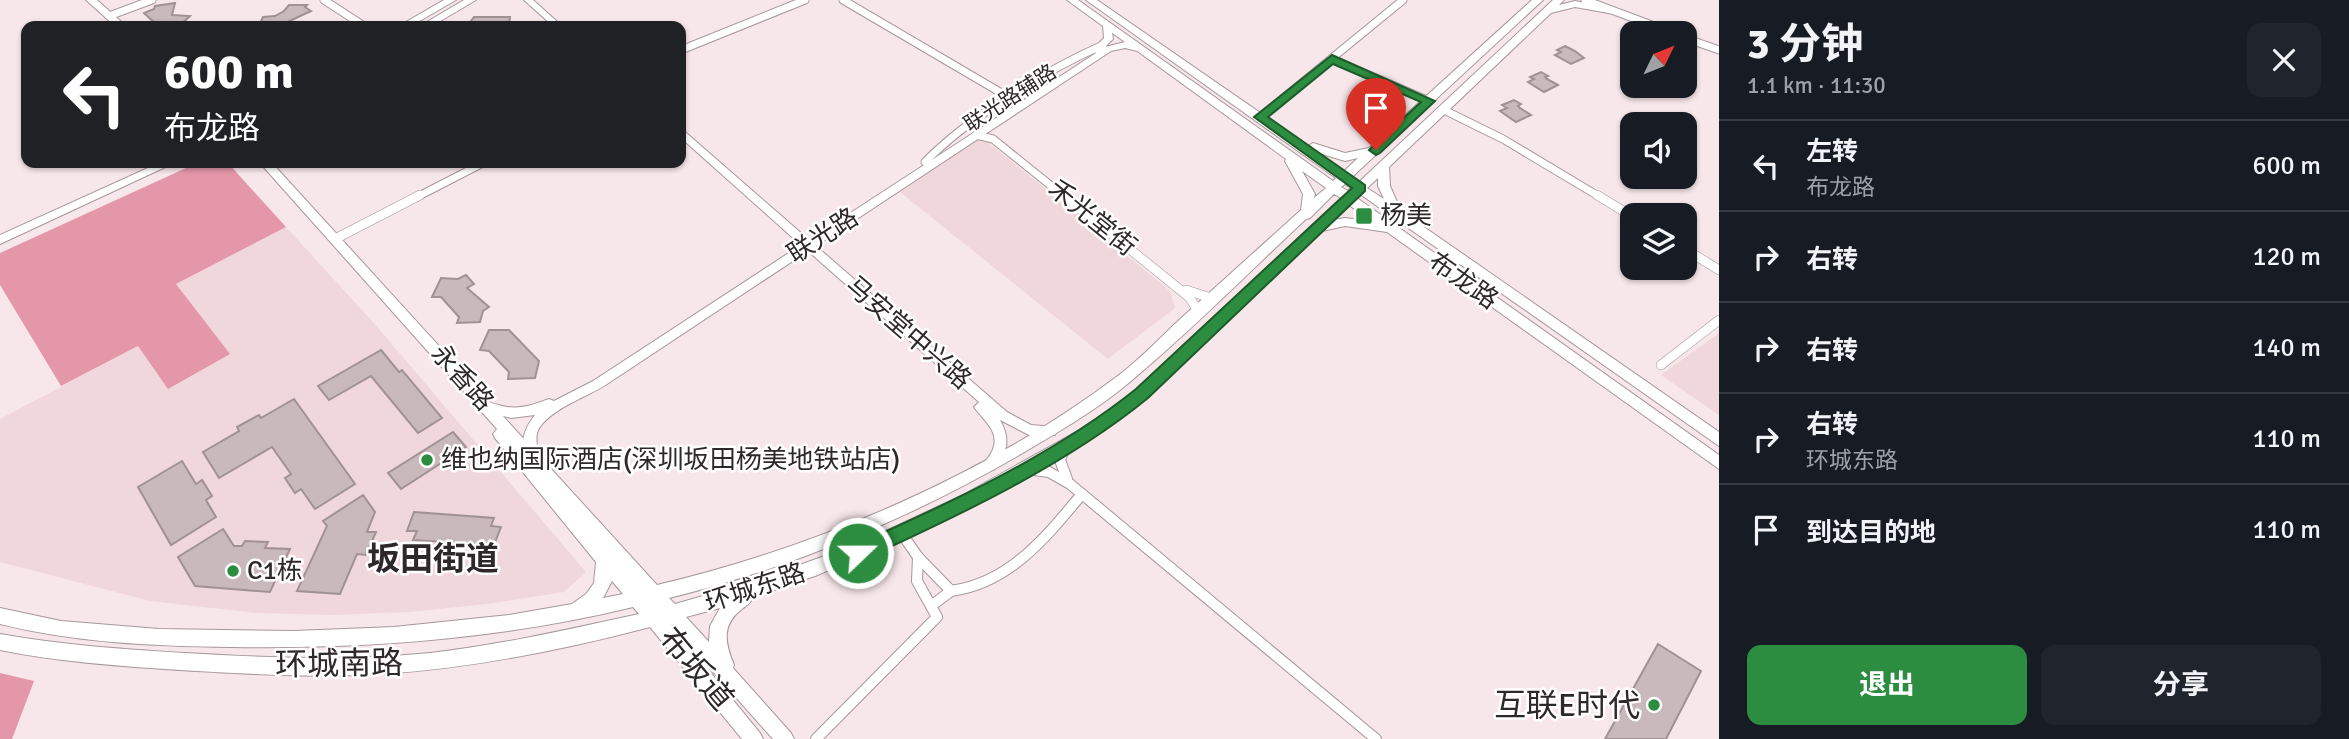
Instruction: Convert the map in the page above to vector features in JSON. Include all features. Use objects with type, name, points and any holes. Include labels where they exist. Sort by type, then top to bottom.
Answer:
[{"type":"main road","points":[[80,0],[109,21]]},
{"type":"main road","points":[[90,0],[109,21]]},
{"type":"main road","points":[[413,21],[451,0]]},
{"type":"main road","points":[[434,21],[471,0]]},
{"type":"main road","name":"布龙路","points":[[1072,0],[1719,463]]},
{"type":"main road","name":"布龙路","points":[[1091,0],[1719,440]]},
{"type":"main road","name":"环城东路","points":[[674,615],[757,590],[902,534],[1025,469],[1105,422],[1142,394],[1559,0]]},
{"type":"main road","points":[[1592,0],[1614,11]]},
{"type":"main road","name":"环城东路","points":[[656,595],[772,560],[858,528],[945,490],[1050,431],[1125,378],[1306,215],[1534,2]]},
{"type":"main road","points":[[1548,11],[1575,4],[1614,11]]},
{"type":"main road","points":[[1286,135],[1329,154],[1345,157],[1376,150]]},
{"type":"main road","points":[[1289,157],[1309,194],[1306,215]]},
{"type":"main road","points":[[1384,166],[1384,186],[1395,212]]},
{"type":"main road","points":[[0,229],[136,168]]},
{"type":"main road","points":[[0,240],[157,168]]},
{"type":"main road","name":"永香路","points":[[260,168],[503,438],[638,599]]},
{"type":"main road","name":"永香路","points":[[271,168],[656,595]]},
{"type":"main road","points":[[1318,228],[1345,222],[1389,228]]},
{"type":"main road","points":[[572,612],[586,605],[601,591],[605,581],[603,556]]},
{"type":"main road","points":[[732,679],[718,650],[718,626],[724,613],[757,590]]},
{"type":"main road","name":"环城南路","points":[[0,616],[74,629],[113,632],[222,639],[339,639],[442,631],[572,612],[656,595]]},
{"type":"main road","name":"布坂道","points":[[656,595],[785,739]]},
{"type":"main road","name":"布坂道","points":[[638,599],[754,739]]},
{"type":"main road","name":"环城南路","points":[[0,642],[27,648],[149,660],[241,666],[337,666],[410,663],[489,652],[674,615]]},
{"type":"street","points":[[109,21],[152,0]]},
{"type":"street","points":[[324,0],[357,21]]},
{"type":"street","points":[[520,0],[543,21]]},
{"type":"street","points":[[528,0],[552,21]]},
{"type":"street","points":[[686,48],[805,0]]},
{"type":"street","points":[[843,0],[1010,98]]},
{"type":"street","points":[[1260,117],[1403,0]]},
{"type":"street","points":[[1585,0],[1641,21]]},
{"type":"street","points":[[1103,45],[1110,35],[1108,25]]},
{"type":"street","points":[[1698,43],[1719,50]]},
{"type":"street","name":"联光路辅路","points":[[925,162],[949,137],[1069,60],[1103,45]]},
{"type":"street","name":"联光路","points":[[531,454],[527,436],[530,428],[545,414],[597,384],[1103,45]]},
{"type":"street","name":"联光路","points":[[488,407],[511,414],[540,408],[593,379],[1108,49],[1125,45],[1143,51]]},
{"type":"street","points":[[1332,59],[1429,101]]},
{"type":"street","points":[[1444,110],[1503,139],[1620,210]]},
{"type":"street","points":[[990,127],[995,137],[1190,293],[1214,299]]},
{"type":"street","name":"禾光堂街","points":[[976,135],[993,139],[1189,296],[1199,312]]},
{"type":"street","name":"马安堂中兴路","points":[[686,139],[991,417],[1000,430],[1001,447],[992,463],[984,470]]},
{"type":"street","name":"马安堂中兴路","points":[[686,147],[1003,416],[1029,429],[1050,431]]},
{"type":"street","points":[[335,239],[473,168]]},
{"type":"street","points":[[1697,256],[1719,270]]},
{"type":"street","points":[[1661,365],[1719,320]]},
{"type":"street","points":[[1065,446],[1061,465],[1070,484]]},
{"type":"street","points":[[1025,469],[1042,470],[1070,484],[1376,739]]},
{"type":"street","points":[[931,606],[951,591],[968,590],[995,579],[1051,530],[1082,494]]},
{"type":"street","points":[[902,534],[918,557],[951,591]]},
{"type":"street","points":[[816,739],[937,617],[917,580],[918,557]]},
{"type":"shaded area","points":[[976,140],[989,143],[1170,291],[1175,308],[1108,359],[900,192]]},
{"type":"shaded area","points":[[186,168],[233,168],[286,227],[176,284],[230,354],[168,389],[138,346],[61,386],[0,285],[0,253]]},
{"type":"shaded area","points":[[286,227],[373,322],[586,572],[564,592],[410,612],[333,615],[257,613],[150,601],[0,562],[0,419],[138,346],[230,355],[176,284]]},
{"type":"shaded area","points":[[1719,333],[1719,415],[1661,375]]},
{"type":"shaded area","points":[[0,673],[34,681],[12,739],[0,739]]},
{"type":"building","points":[[175,3],[172,15],[190,16],[184,21],[153,21],[144,13],[155,6]]},
{"type":"building","points":[[289,5],[307,5],[305,7],[311,11],[290,21],[261,21],[263,17],[275,16]]},
{"type":"building","points":[[474,17],[510,17],[510,21],[471,21]]},
{"type":"building","points":[[1565,46],[1584,58],[1571,64],[1555,55],[1561,52],[1557,50]]},
{"type":"building","points":[[1541,72],[1558,85],[1544,92],[1528,82],[1534,79],[1530,77]]},
{"type":"building","points":[[1514,100],[1531,115],[1516,122],[1500,111],[1507,108],[1502,105]]},
{"type":"building","points":[[466,275],[474,284],[467,288],[489,307],[483,311],[480,322],[457,323],[459,317],[441,297],[432,297],[441,278],[458,279]]},
{"type":"building","points":[[489,330],[509,330],[539,361],[535,378],[508,379],[509,372],[489,351],[480,350]]},
{"type":"building","points":[[381,350],[399,372],[402,370],[442,418],[418,433],[371,376],[329,400],[318,386]]},
{"type":"building","points":[[294,399],[355,484],[315,509],[301,489],[295,493],[285,478],[291,474],[272,447],[219,478],[203,452],[239,431],[237,427],[259,415],[261,418]]},
{"type":"building","points":[[453,432],[466,447],[401,489],[388,473]]},
{"type":"building","points":[[182,461],[196,484],[202,480],[212,496],[206,500],[216,517],[171,545],[138,487]]},
{"type":"building","points":[[363,495],[375,512],[367,532],[376,532],[366,555],[357,554],[340,594],[297,591],[327,526],[323,521]]},
{"type":"building","points":[[414,512],[494,518],[491,526],[501,527],[494,545],[413,540],[417,531],[407,531]]},
{"type":"building","name":"C1栋","points":[[223,529],[234,546],[242,546],[245,541],[268,542],[265,548],[290,549],[270,592],[195,586],[178,557]]},
{"type":"building","name":"互联E时代","points":[[1658,644],[1701,671],[1666,739],[1605,739]]},
{"type":"place","name":"杨美","points":[[1364,216]]},
{"type":"place","name":"维也纳国际酒店(深圳坂田杨美地铁站店)","points":[[427,460]]},
{"type":"place","name":"C1栋","points":[[233,571]]},
{"type":"place","name":"互联E时代","points":[[1654,705]]},
{"type":"district","name":"坂田街道","points":[[433,559]]},
{"type":"route","points":[[858,553],[948,512],[1004,482],[1119,412],[1142,394],[1360,188],[1260,117],[1332,59],[1429,101],[1376,150]]}]
